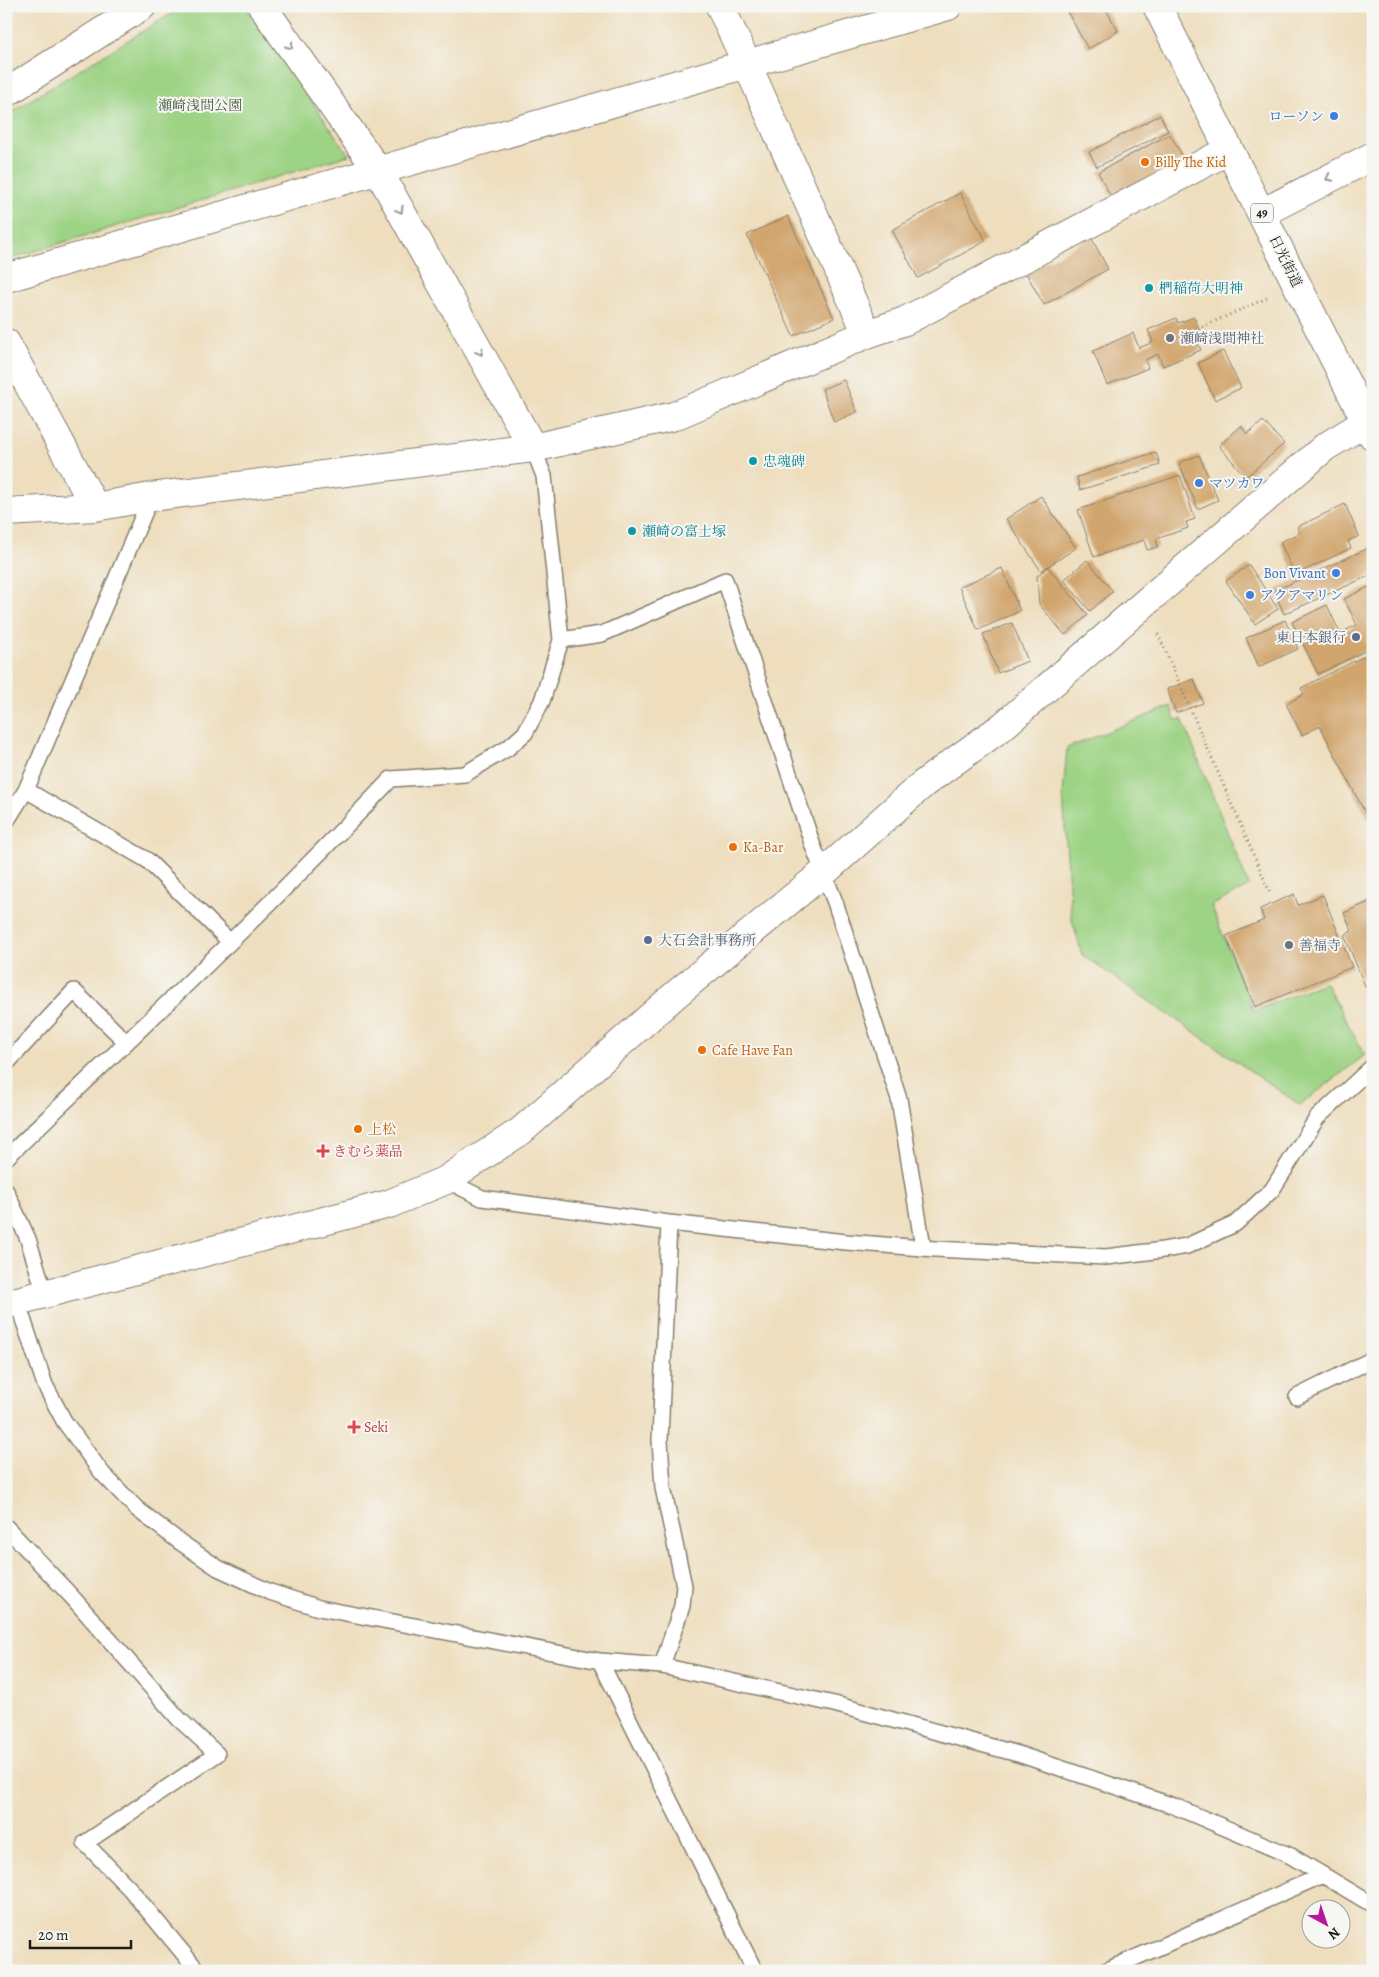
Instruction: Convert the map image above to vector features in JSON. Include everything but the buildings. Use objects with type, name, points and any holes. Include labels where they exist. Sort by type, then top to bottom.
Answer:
[{"type":"street","points":[[6,93],[142,6]]},
{"type":"street","points":[[262,6],[379,172],[533,448]]},
{"type":"street","points":[[720,6],[867,334]]},
{"type":"street","points":[[6,278],[379,172],[948,6]]},
{"type":"street","name":"日光街道","points":[[1157,6],[1370,425]]},
{"type":"street","points":[[6,512],[95,507],[151,497],[533,448],[674,416],[867,334],[905,321],[1229,150]]},
{"type":"street","points":[[1262,213],[1373,156]]},
{"type":"street","points":[[6,343],[95,507]]},
{"type":"street","points":[[11,1303],[389,1204],[446,1180],[521,1131],[675,995],[823,873],[923,784],[1003,726],[1310,459],[1334,440],[1370,425]]},
{"type":"lane","points":[[6,1158],[230,942],[336,837],[391,779],[465,774],[508,748],[525,733],[542,701],[561,640],[544,476],[533,448]]},
{"type":"lane","points":[[6,822],[26,790],[151,497]]},
{"type":"lane","points":[[561,640],[602,634],[725,580],[813,846],[838,911],[899,1099],[923,1247]]},
{"type":"lane","points":[[26,790],[147,860],[230,942]]},
{"type":"lane","points":[[6,1064],[74,991],[126,1042]]},
{"type":"lane","points":[[446,1180],[482,1198],[670,1223],[846,1242],[1106,1257],[1187,1246],[1236,1224],[1272,1190],[1317,1118],[1373,1066]]},
{"type":"lane","points":[[6,1191],[28,1239],[45,1294]]},
{"type":"lane","points":[[662,1666],[682,1606],[684,1586],[663,1488],[660,1440],[670,1223]]},
{"type":"lane","points":[[11,1303],[45,1385],[64,1421],[102,1474],[137,1509],[180,1542],[218,1568],[270,1592],[319,1608],[600,1661],[662,1666],[834,1704],[1018,1754],[1174,1806],[1291,1856],[1373,1905]]},
{"type":"lane","points":[[1297,1397],[1373,1359]]},
{"type":"lane","points":[[6,1527],[73,1598],[180,1719],[217,1754],[85,1843],[130,1889],[198,1971]]},
{"type":"lane","points":[[600,1661],[755,1971]]},
{"type":"lane","points":[[1105,1971],[1323,1875]]},
{"type":"path","points":[[1202,327],[1266,298]]},
{"type":"path","points":[[1156,632],[1271,895]]},
{"type":"green space","name":"瀬崎浅間公園","points":[[184,6],[245,6],[349,155],[6,260],[6,115]]},
{"type":"green space","points":[[1171,706],[1175,720],[1182,719],[1249,886],[1211,906],[1254,1011],[1325,982],[1365,1055],[1300,1105],[1082,955],[1071,916],[1063,795],[1067,748]]},
{"type":"place","name":"ローソン","points":[[1334,116]]},
{"type":"place","name":"Billy The Kid","points":[[1145,162]]},
{"type":"place","name":"椚稲荷大明神","points":[[1149,288]]},
{"type":"place","name":"瀬崎浅間神社","points":[[1170,338]]},
{"type":"place","name":"忠魂碑","points":[[753,461]]},
{"type":"place","name":"マツカワ","points":[[1199,483]]},
{"type":"place","name":"瀬崎の富士塚","points":[[632,531]]},
{"type":"place","name":"Bon Vivant","points":[[1336,573]]},
{"type":"place","name":"アクアマリン","points":[[1250,595]]},
{"type":"place","name":"東日本銀行","points":[[1356,637]]},
{"type":"place","name":"Ka-Bar","points":[[733,847]]},
{"type":"place","name":"大石会計事務所","points":[[648,940]]},
{"type":"place","name":"善福寺","points":[[1289,945]]},
{"type":"place","name":"Cafe Have Fan","points":[[702,1050]]},
{"type":"place","name":"上松","points":[[358,1129]]},
{"type":"place","name":"きむら薬品","points":[[323,1151]]},
{"type":"place","name":"Seki","points":[[354,1427]]}]
